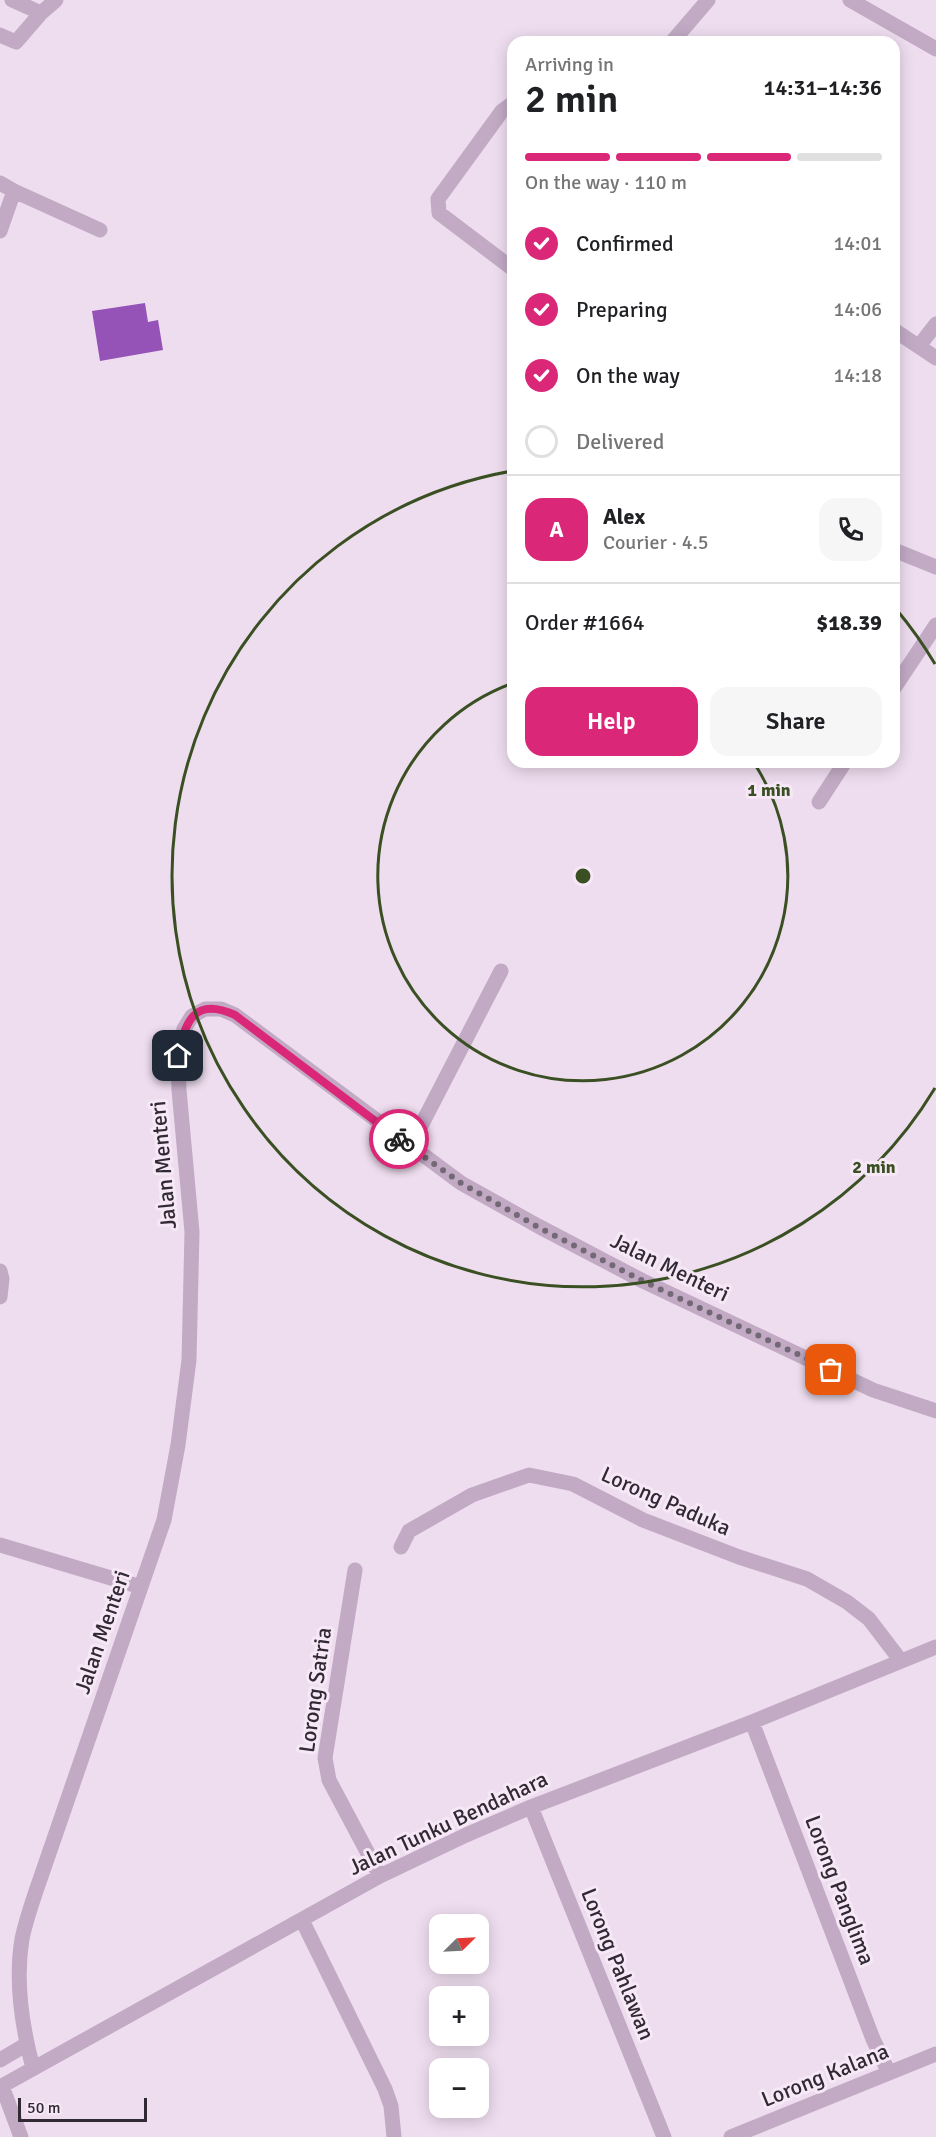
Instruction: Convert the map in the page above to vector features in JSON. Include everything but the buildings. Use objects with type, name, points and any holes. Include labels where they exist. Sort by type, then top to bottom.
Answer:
[{"type":"street","points":[[12,0],[41,13]]},
{"type":"street","points":[[0,35],[16,42],[41,13],[56,0]]},
{"type":"street","points":[[677,36],[708,0]]},
{"type":"street","points":[[850,0],[936,49]]},
{"type":"street","points":[[507,107],[502,111],[438,199],[439,213],[507,264]]},
{"type":"street","points":[[0,183],[100,230]]},
{"type":"street","points":[[0,231],[14,191]]},
{"type":"street","points":[[920,346],[936,324]]},
{"type":"street","points":[[900,334],[936,358]]},
{"type":"street","points":[[900,552],[936,567]]},
{"type":"street","points":[[900,679],[936,625]]},
{"type":"street","points":[[819,802],[841,768]]},
{"type":"street","points":[[410,1147],[501,971]]},
{"type":"street","name":"Jalan Menteri","points":[[33,2068],[23,2021],[19,1966],[22,1937],[164,1520],[178,1445],[189,1360],[192,1232],[178,1090],[178,1056],[184,1029],[192,1016],[206,1009],[220,1009],[235,1015],[461,1183],[538,1227],[643,1281],[873,1390],[936,1412]]},
{"type":"street","points":[[0,1271],[2,1279],[0,1297]]},
{"type":"street","name":"Lorong Paduka","points":[[401,1547],[409,1531],[472,1495],[529,1475],[573,1484],[643,1520],[739,1557],[807,1579],[847,1602],[869,1619],[901,1661]]},
{"type":"street","points":[[0,1545],[141,1587]]},
{"type":"street","name":"Lorong Satria","points":[[355,1570],[325,1758],[329,1780],[380,1876]]},
{"type":"street","name":"Jalan Tunku Bendahara","points":[[1,2086],[380,1876],[531,1807],[752,1722],[936,1647]]},
{"type":"street","name":"Lorong Panglima","points":[[752,1722],[873,2039],[889,2073]]},
{"type":"street","name":"Lorong Pahlawan","points":[[531,1807],[664,2137]]},
{"type":"street","points":[[302,1920],[385,2089],[391,2106],[394,2137]]},
{"type":"street","points":[[0,2060],[27,2044]]},
{"type":"street","name":"Lorong Kalana","points":[[731,2137],[936,2054]]},
{"type":"street","points":[[1,2086],[21,2137]]},
{"type":"way so far","points":[[399,1139],[461,1183],[538,1227],[643,1281],[831,1370]]},
{"type":"route","points":[[178,1056],[184,1029],[192,1016],[206,1009],[220,1009],[235,1015],[399,1139]]}]
